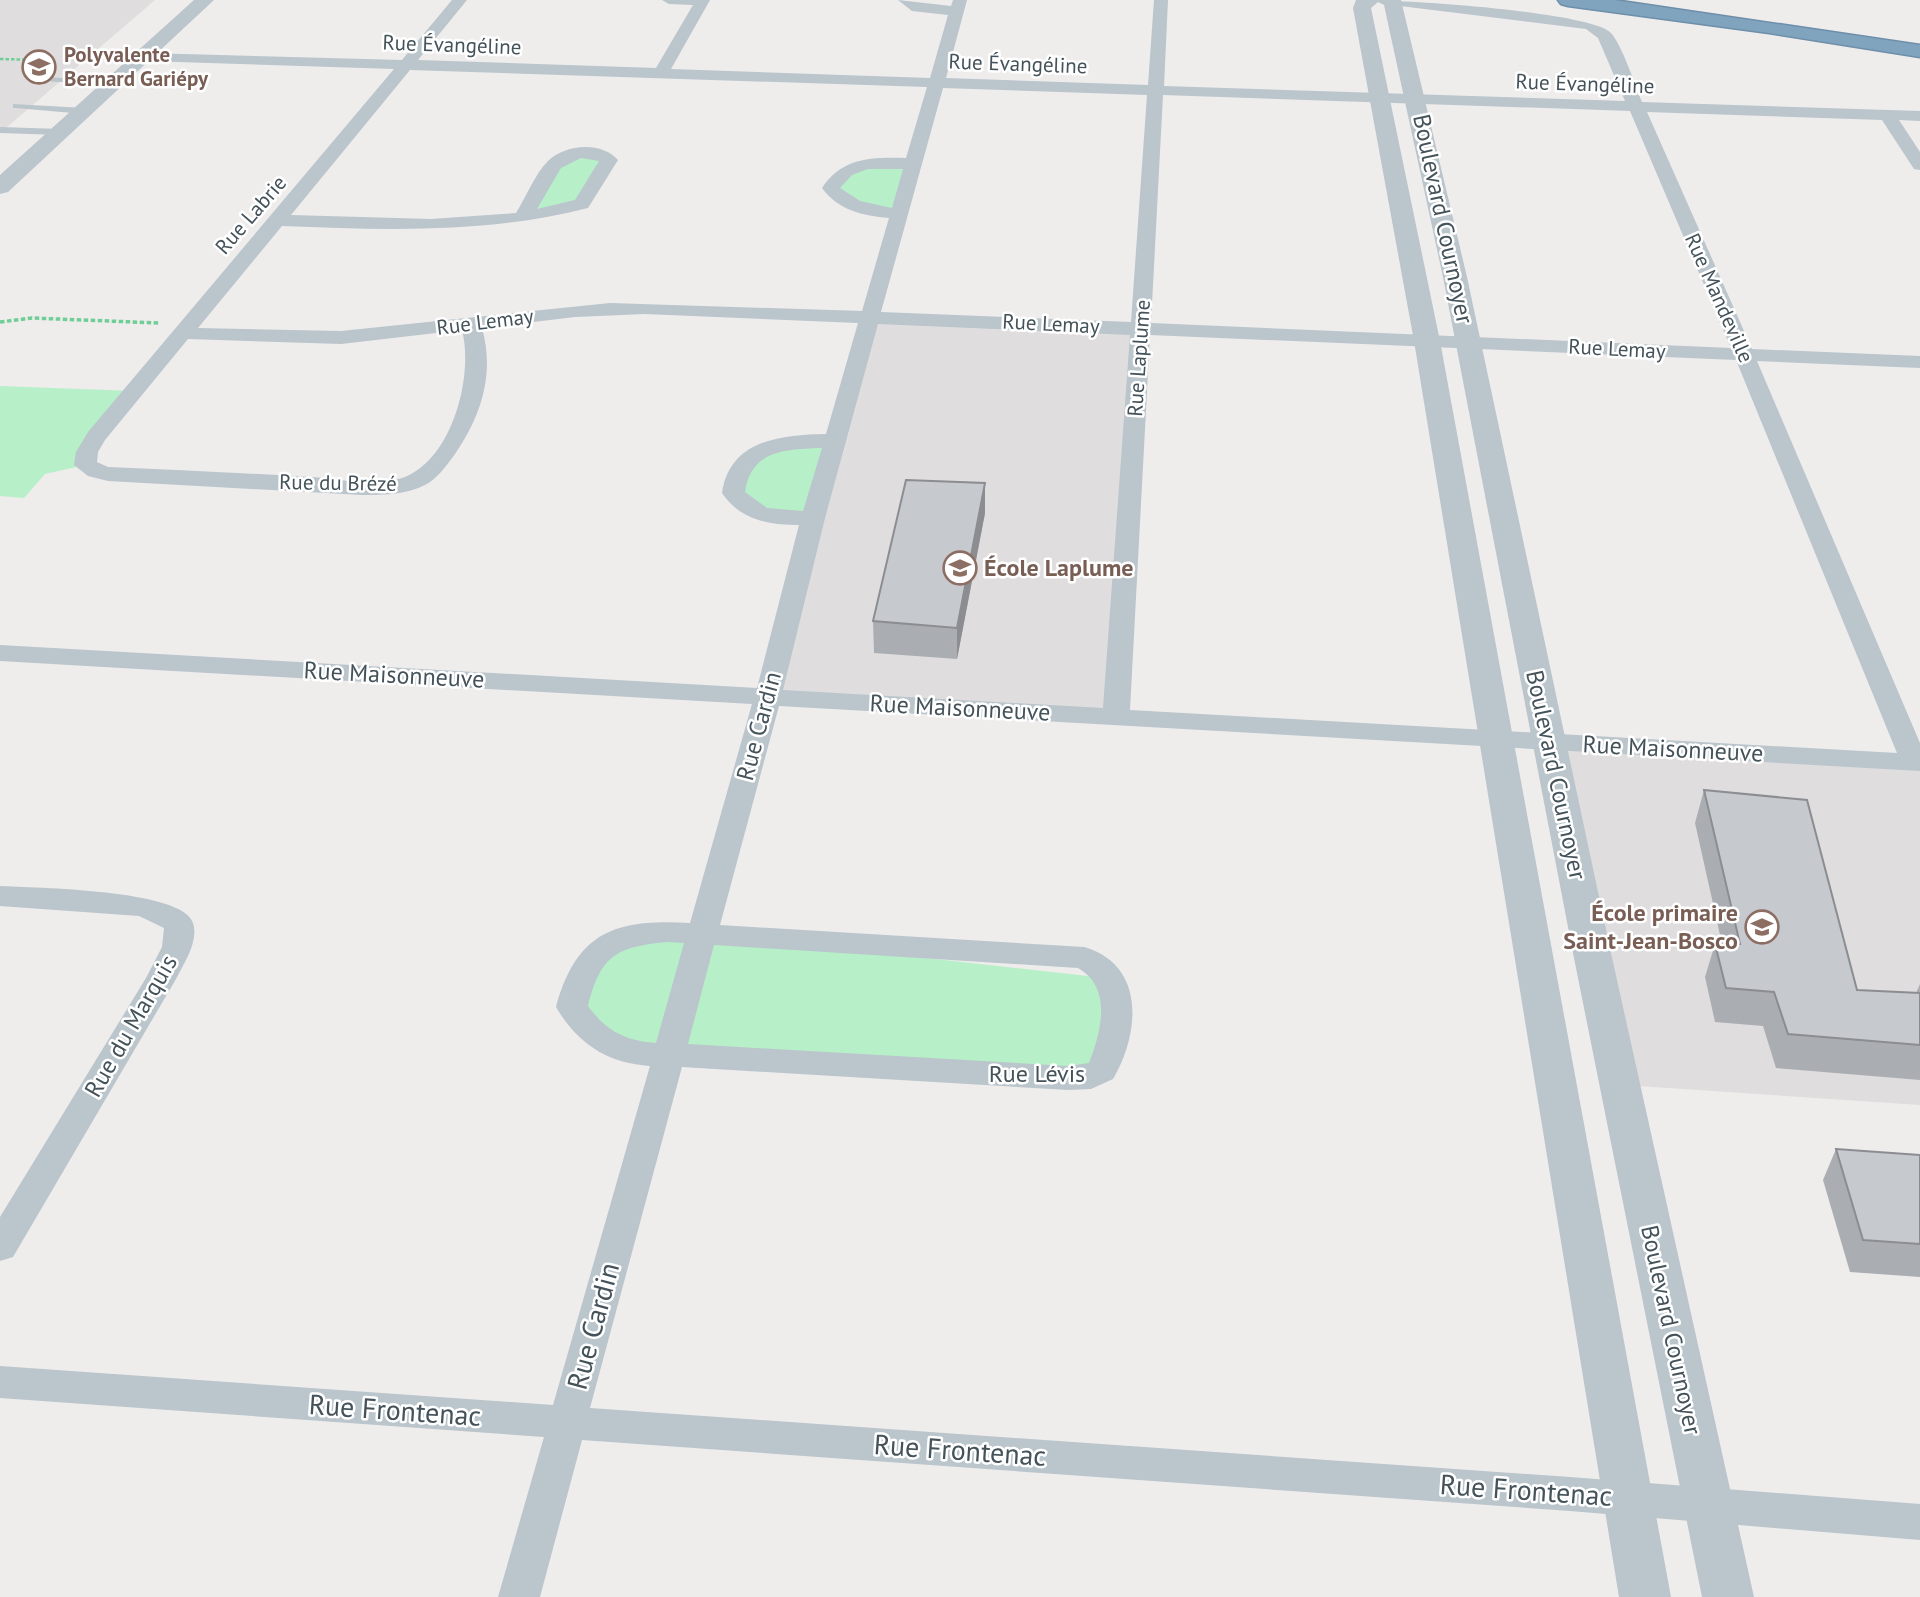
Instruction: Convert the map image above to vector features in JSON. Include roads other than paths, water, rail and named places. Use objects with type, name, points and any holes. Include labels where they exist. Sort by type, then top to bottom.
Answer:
[{"type":"highway","points":[[1568,0],[1826,35],[1920,51]]},
{"type":"highway","points":[[1660,0],[1920,39]]},
{"type":"highway","points":[[1826,35],[1920,57]]},
{"type":"street","points":[[0,153],[179,0]]},
{"type":"street","points":[[0,187],[205,0]]},
{"type":"street","name":"Rue Labrie","points":[[85,465],[87,452],[96,437],[460,0]]},
{"type":"street","points":[[662,73],[703,1],[669,0]]},
{"type":"street","name":"Rue Cardin","points":[[519,1597],[767,697],[813,518],[959,5],[918,8],[905,0]]},
{"type":"street","name":"Rue Laplume","points":[[1116,717],[1161,0]]},
{"type":"street","name":"Boulevard Cournoyer","points":[[1370,0],[1363,3],[1362,8],[1427,341],[1645,1597]]},
{"type":"street","points":[[1385,0],[1392,1]]},
{"type":"street","name":"Boulevard Cournoyer","points":[[1392,1],[1470,342],[1549,742],[1728,1597]]},
{"type":"street","name":"Rue Mandeville","points":[[1392,1],[1570,21],[1591,26],[1605,35],[1917,763]]},
{"type":"street","name":"Rue Évangéline","points":[[115,55],[1920,116]]},
{"type":"street","points":[[1887,115],[1920,165]]},
{"type":"street","points":[[278,219],[408,224],[523,217],[582,204],[609,160],[597,153],[586,151],[560,160],[554,165],[523,217]]},
{"type":"street","points":[[901,214],[853,205],[842,200],[831,188],[834,182],[859,165],[915,164]]},
{"type":"street","name":"Rue Lemay","points":[[183,333],[328,337],[471,325],[578,310],[625,308],[869,316],[1920,362]]},
{"type":"street","name":"Rue du Brézé","points":[[85,465],[108,474],[377,488],[414,482],[428,473],[442,458],[470,408],[478,373],[475,336],[471,325]]},
{"type":"street","points":[[813,518],[764,516],[748,510],[733,492],[733,482],[737,471],[748,458],[768,448],[811,441],[837,441]]},
{"type":"street","name":"Rue Maisonneuve","points":[[0,653],[1917,763]]},
{"type":"street","name":"Rue du Marquis","points":[[0,896],[140,906],[161,912],[179,925],[177,947],[161,979],[0,1247]]},
{"type":"street","points":[[669,1055],[633,1053],[603,1043],[585,1027],[572,1007],[577,986],[584,965],[598,948],[639,934],[702,933]]},
{"type":"street","name":"Rue Lévis","points":[[669,1055],[1068,1079],[1091,1077],[1102,1071],[1114,1039],[1116,1023],[1112,981],[1099,966],[1084,958],[702,933]]},
{"type":"street","name":"Rue Frontenac","points":[[0,1382],[1628,1498],[1920,1522]]},
{"type":"lane","points":[[47,79],[99,83],[109,89]]},
{"type":"lane","points":[[16,106],[84,111]]},
{"type":"lane","points":[[0,130],[60,132]]},
{"type":"place","name":"Polyvalente Bernard Gariépy","points":[[39,67]]},
{"type":"place","name":"École Laplume","points":[[960,568]]},
{"type":"place","name":"École primaire Saint-Jean-Bosco","points":[[1762,927]]}]
